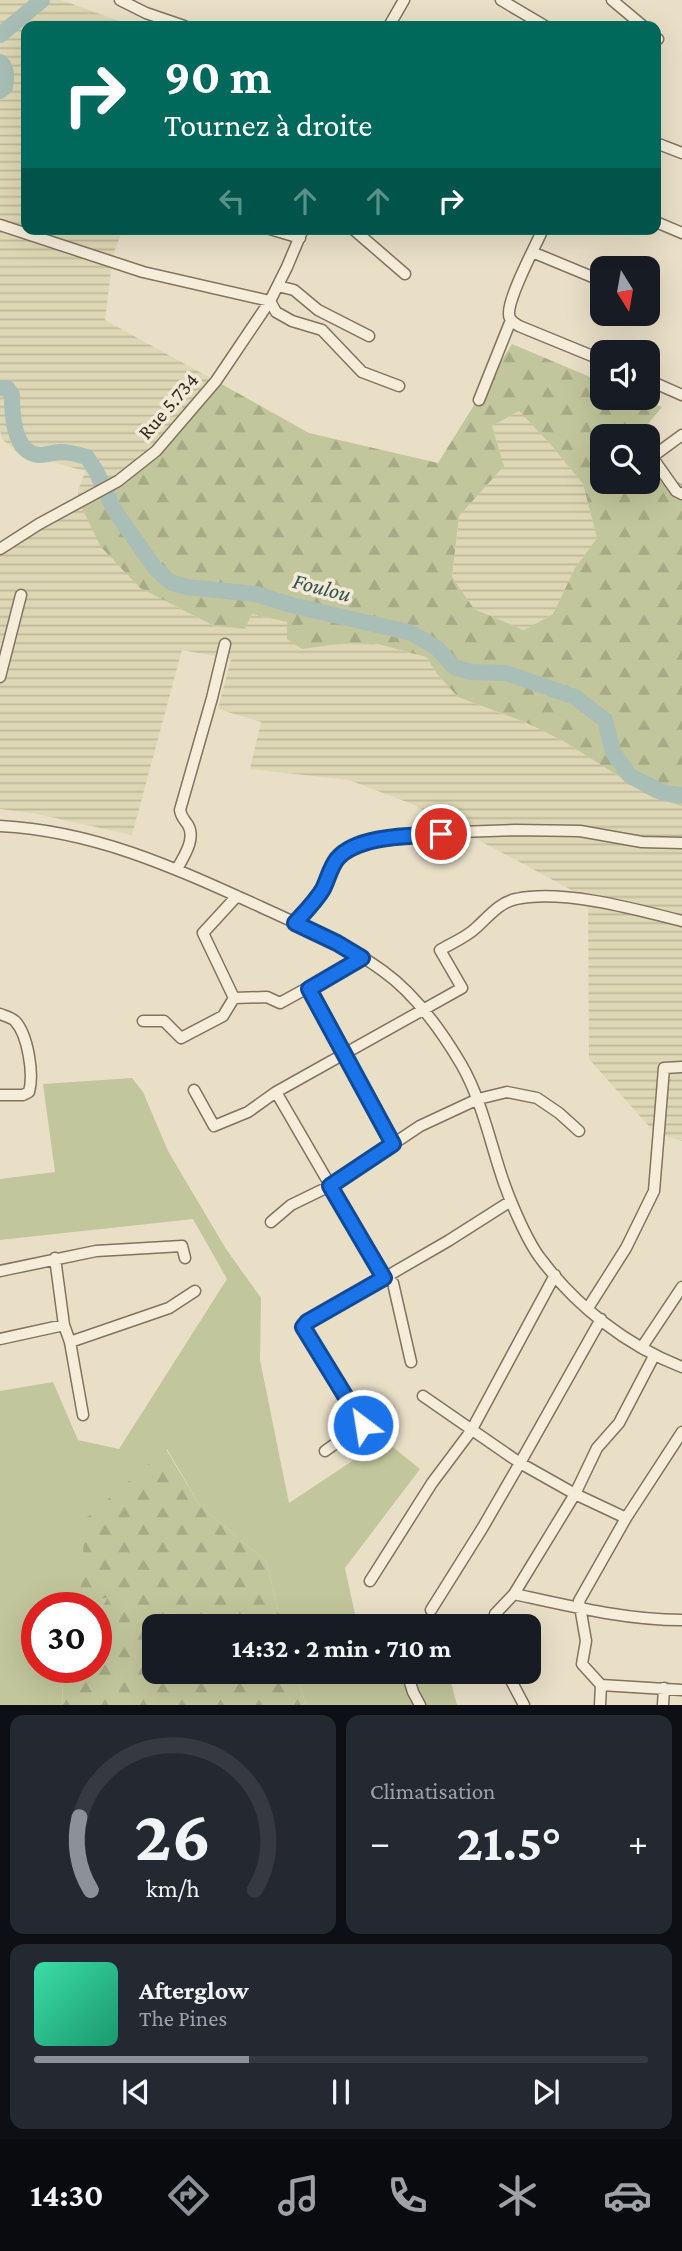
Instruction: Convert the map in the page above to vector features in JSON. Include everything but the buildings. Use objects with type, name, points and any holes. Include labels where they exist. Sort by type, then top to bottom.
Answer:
[{"type":"street","points":[[120,0],[169,21]]},
{"type":"street","points":[[392,21],[404,0]]},
{"type":"street","points":[[501,0],[537,21]]},
{"type":"street","points":[[612,0],[637,21]]},
{"type":"street","points":[[661,145],[682,153]]},
{"type":"street","points":[[661,224],[682,233]]},
{"type":"street","points":[[0,225],[21,232]]},
{"type":"street","points":[[30,235],[143,272],[270,301],[276,312],[292,321],[322,330],[362,372],[399,386]]},
{"type":"street","name":"Rue 5.734","points":[[0,549],[118,481],[156,451],[216,381],[270,301],[300,235]]},
{"type":"street","points":[[360,235],[405,274]]},
{"type":"street","points":[[479,400],[510,320],[511,301],[539,235]]},
{"type":"street","points":[[532,252],[590,277]]},
{"type":"street","points":[[278,286],[294,290],[318,310],[369,336]]},
{"type":"street","points":[[510,320],[590,355]]},
{"type":"street","points":[[660,385],[682,395]]},
{"type":"street","points":[[682,435],[652,457],[676,491],[682,494]]},
{"type":"street","points":[[0,677],[21,594]]},
{"type":"street","points":[[177,869],[191,835],[180,810],[225,644]]},
{"type":"street","points":[[0,826],[76,837],[145,856],[337,943],[384,972],[423,1010],[461,1065],[478,1099],[511,1200],[539,1257],[601,1320],[654,1356],[682,1367]]},
{"type":"street","points":[[295,923],[322,890],[338,859],[361,843],[447,833],[515,830],[580,831],[642,842],[682,843]]},
{"type":"street","points":[[234,998],[204,933],[237,896]]},
{"type":"street","points":[[194,1090],[214,1126],[248,1112],[276,1092],[462,988],[440,950],[476,928],[498,908],[515,899],[554,898],[608,904],[682,921]]},
{"type":"street","points":[[234,998],[267,997],[280,1003],[362,958]]},
{"type":"street","points":[[309,989],[393,1144]]},
{"type":"street","points":[[143,1021],[163,1021],[181,1038],[223,1016],[234,998]]},
{"type":"street","points":[[0,1014],[15,1021],[23,1036],[32,1073],[29,1092],[23,1095],[0,1095]]},
{"type":"street","points":[[588,1308],[626,1248],[654,1191],[664,1068],[682,1067]]},
{"type":"street","points":[[276,1092],[384,1278],[393,1283],[411,1362]]},
{"type":"street","points":[[271,1222],[291,1205],[330,1186],[420,1126],[478,1099],[507,1092],[537,1098],[579,1131]]},
{"type":"street","points":[[325,1451],[363,1424],[303,1327],[307,1322],[511,1200]]},
{"type":"street","points":[[0,1270],[96,1251],[182,1246],[185,1258]]},
{"type":"street","points":[[55,1258],[64,1325],[70,1342],[83,1416]]},
{"type":"street","points":[[370,1581],[432,1483],[471,1431],[555,1275]]},
{"type":"street","points":[[642,1348],[682,1287]]},
{"type":"street","points":[[70,1342],[169,1308],[195,1291]]},
{"type":"street","points":[[431,1610],[483,1527],[601,1320]]},
{"type":"street","points":[[0,1339],[64,1325]]},
{"type":"street","points":[[495,1614],[514,1594],[575,1494],[597,1448],[620,1423],[654,1356]]},
{"type":"street","points":[[422,1396],[520,1462],[575,1494],[626,1518]]},
{"type":"street","points":[[600,1705],[601,1685],[582,1664],[586,1641],[579,1601],[626,1518],[682,1432]]},
{"type":"street","points":[[514,1594],[580,1608],[663,1620],[682,1620]]},
{"type":"street","points":[[411,1684],[420,1705]]},
{"type":"street","points":[[513,1684],[524,1705]]},
{"type":"street","points":[[601,1685],[682,1690]]},
{"type":"street","points":[[663,1705],[664,1688]]},
{"type":"shaded area","points":[[0,0],[61,0],[119,21],[21,21],[21,235],[121,235],[113,255],[105,320],[216,381],[140,588],[214,626],[245,629],[252,614],[288,622],[338,644],[374,643],[426,657],[458,697],[527,723],[563,741],[653,798],[682,806],[682,1141],[655,1133],[589,1059],[588,899],[412,804],[349,780],[250,769],[261,722],[218,709],[231,659],[182,650],[132,835],[37,814],[0,809],[0,681],[8,646],[0,642],[0,549],[78,502],[78,491],[85,471],[18,453],[2,439]]},
{"type":"shaded area","points":[[519,411],[583,484],[597,538],[575,568],[553,614],[524,630],[474,609],[452,578],[459,516],[504,466],[492,426]]},
{"type":"green space","points":[[512,344],[590,377],[590,410],[660,410],[648,424],[590,424],[590,494],[660,494],[660,474],[682,484],[682,806],[653,798],[563,741],[527,723],[458,697],[426,657],[374,643],[302,649],[287,639],[287,622],[252,614],[245,629],[214,626],[140,588],[101,547],[79,502],[137,466],[216,381],[309,433],[438,463]],"holes":[[[519,411],[583,484],[597,538],[575,568],[553,614],[524,630],[474,609],[452,577],[459,516],[504,466],[492,426]]]},
{"type":"green space","points":[[132,1078],[143,1092],[168,1151],[226,1249],[261,1298],[260,1360],[289,1503],[384,1440],[420,1469],[345,1568],[355,1614],[279,1614],[266,1561],[200,1506],[167,1449],[85,1592],[21,1592],[21,1683],[62,1683],[63,1705],[0,1705],[0,1391],[53,1382],[78,1440],[119,1449],[227,1279],[193,1219],[0,1240],[0,1179],[55,1172],[43,1084]]},
{"type":"green space","points":[[166,1449],[200,1506],[266,1561],[279,1614],[142,1614],[142,1684],[299,1684],[306,1705],[63,1705],[62,1683],[112,1683],[112,1592],[81,1592],[85,1519]]},
{"type":"green space","points":[[299,1684],[451,1684],[457,1705],[306,1705]]},
{"type":"waterway","name":"Foulou","points":[[0,35],[42,0]]},
{"type":"waterway","name":"Foulou","points":[[0,62],[6,77],[5,87],[0,91]]},
{"type":"waterway","name":"Foulou","points":[[0,388],[7,388],[12,395],[16,431],[23,447],[38,455],[63,452],[87,457],[115,511],[155,568],[170,582],[187,587],[256,594],[291,605],[412,633],[437,648],[454,667],[471,672],[506,673],[575,697],[605,720],[613,752],[630,776],[664,793],[682,795]]},
{"type":"route","points":[[363,1425],[303,1327],[307,1322],[384,1278],[330,1186],[393,1144],[309,989],[362,958],[295,923],[322,890],[338,859],[349,849],[361,843],[382,839],[441,834]]}]
